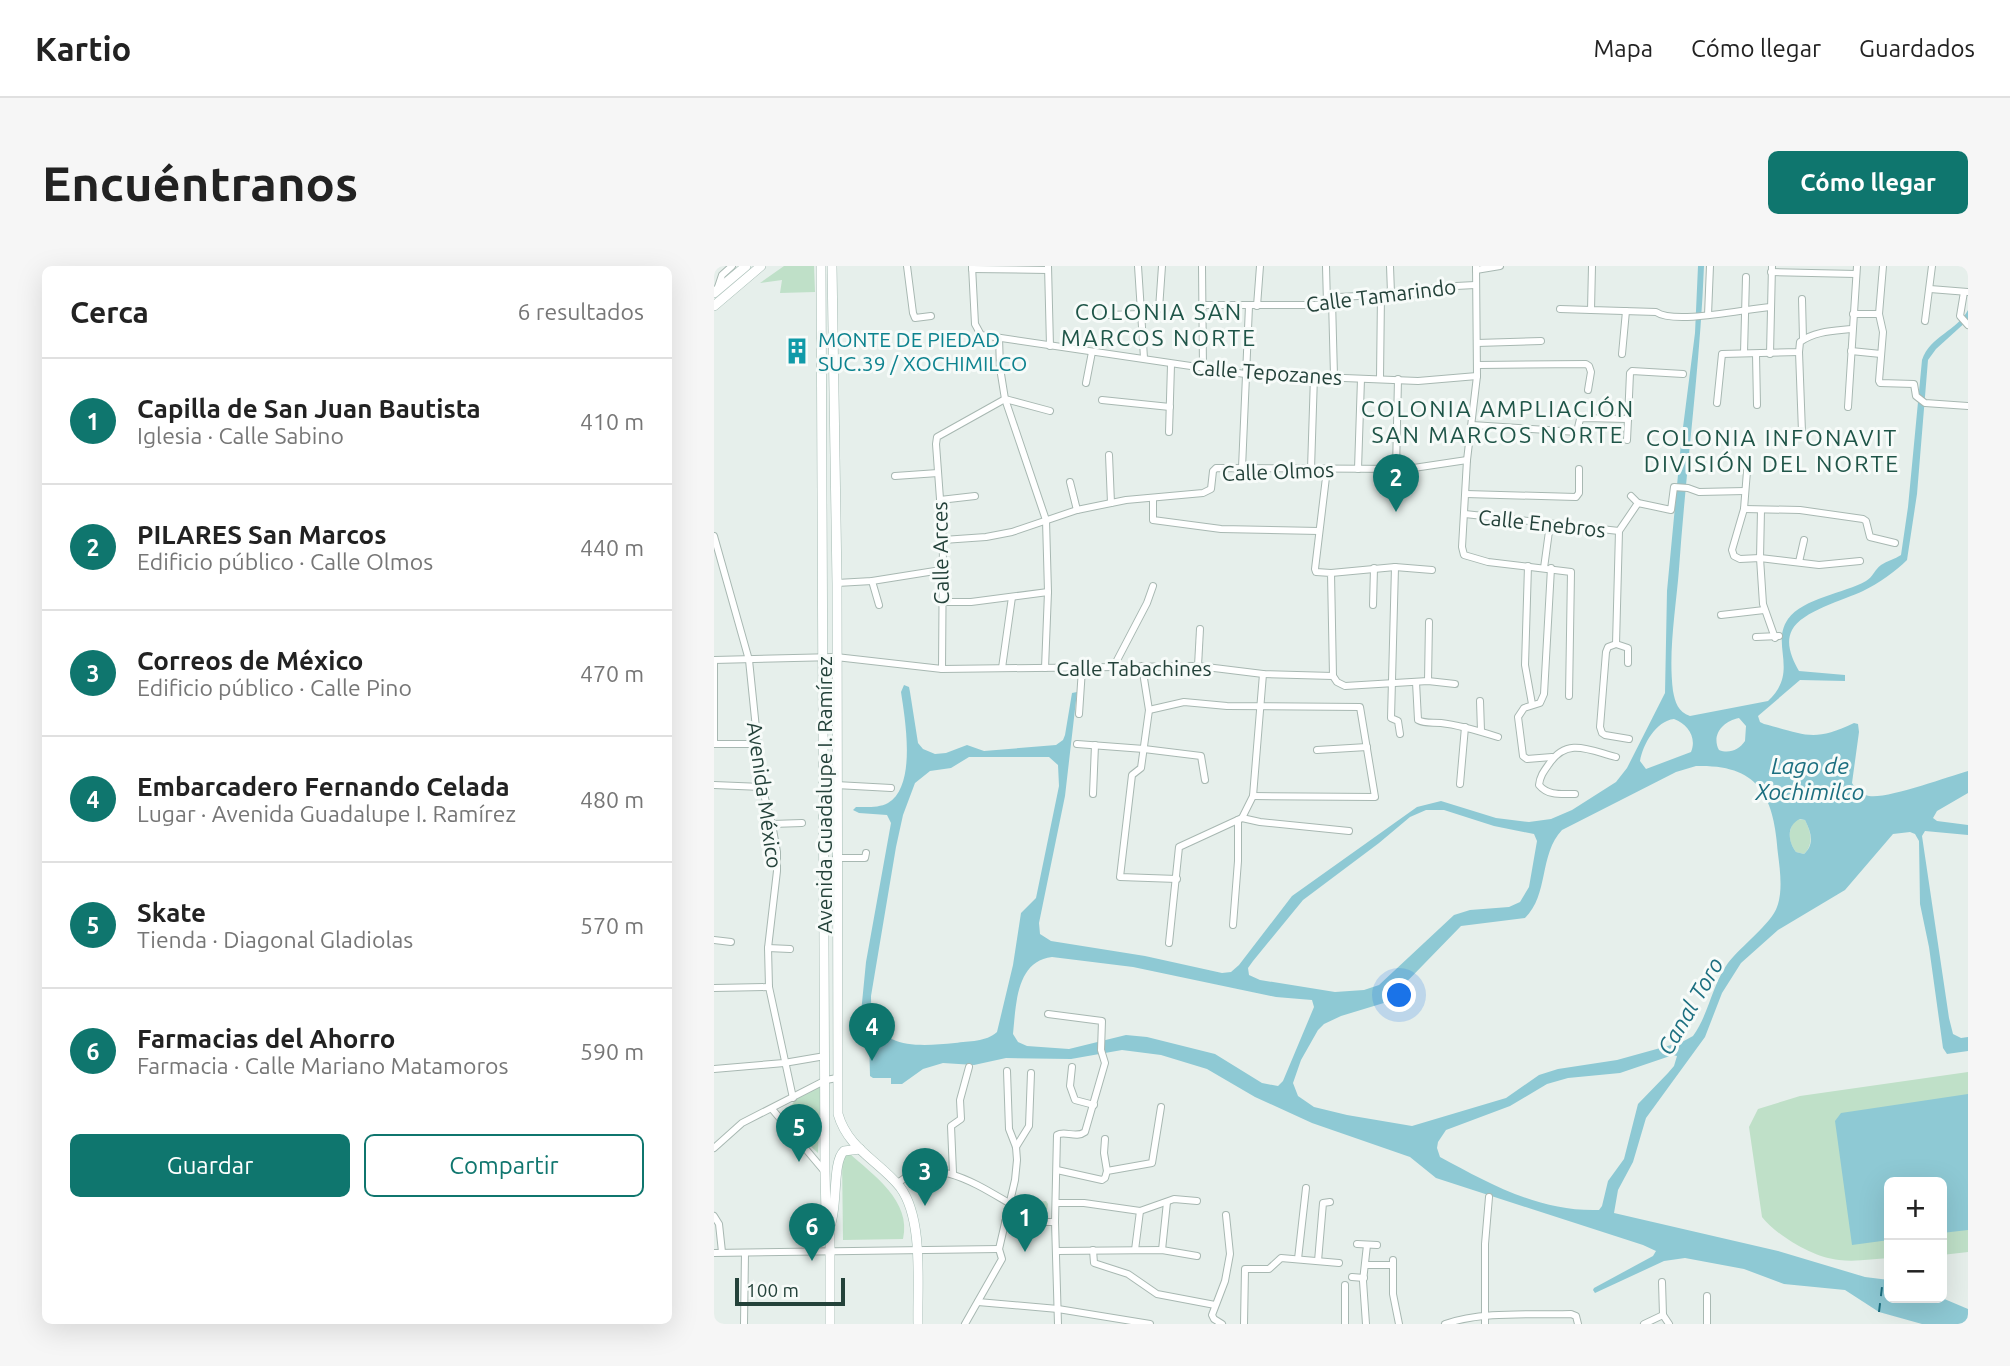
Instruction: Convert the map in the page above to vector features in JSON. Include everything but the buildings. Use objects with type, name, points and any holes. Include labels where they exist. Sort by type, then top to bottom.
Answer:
[{"type":"main road","points":[[715,292],[746,266]]},
{"type":"main road","points":[[714,305],[761,266]]},
{"type":"main road","name":"Avenida Guadalupe I. Ramírez","points":[[821,266],[825,1172],[826,1214],[830,1226],[830,1324]]},
{"type":"main road","name":"Avenida Guadalupe I. Ramírez","points":[[832,266],[838,1114],[841,1125],[860,1149],[897,1184]]},
{"type":"main road","points":[[825,1056],[837,1055]]},
{"type":"main road","points":[[830,1226],[835,1213],[838,1159],[844,1151],[860,1149]]},
{"type":"main road","points":[[897,1184],[908,1203],[917,1250],[918,1324]]},
{"type":"street","points":[[714,305],[715,292],[722,275],[732,266]]},
{"type":"street","points":[[907,266],[915,318],[931,316]]},
{"type":"street","points":[[1138,266],[1144,358]]},
{"type":"street","points":[[1106,315],[1160,309],[1162,266]]},
{"type":"street","points":[[1202,266],[1203,369]]},
{"type":"street","points":[[1242,468],[1245,374],[1260,266]]},
{"type":"street","points":[[1326,266],[1334,376]]},
{"type":"street","points":[[1390,266],[1391,293]]},
{"type":"street","points":[[1500,266],[1476,268],[1478,365],[1467,460],[1462,547],[1464,555],[1488,562],[1571,572],[1569,696]]},
{"type":"street","points":[[1591,310],[1592,266]]},
{"type":"street","points":[[1707,315],[1710,266]]},
{"type":"street","points":[[1883,266],[1879,314],[1883,332],[1880,383],[1914,384],[1916,396],[1925,403],[1968,406]]},
{"type":"street","points":[[1925,321],[1931,266]]},
{"type":"street","points":[[972,267],[1048,268],[1050,346]]},
{"type":"street","name":"Calle Tepozanes","points":[[972,267],[977,331],[981,335],[1245,374],[1418,381],[1477,376]]},
{"type":"street","points":[[1770,354],[1772,269],[1857,270],[1848,407]]},
{"type":"street","points":[[1744,353],[1746,277]]},
{"type":"street","name":"Calle Tamarindo","points":[[1203,305],[1253,306],[1329,302],[1338,297],[1419,293],[1437,287],[1475,285]]},
{"type":"street","points":[[1930,289],[1966,292],[1960,316],[1967,324]]},
{"type":"street","points":[[1380,379],[1381,294]]},
{"type":"street","points":[[1802,299],[1803,339],[1799,352],[1802,432]]},
{"type":"street","points":[[1560,309],[1656,312],[1662,316],[1695,317],[1770,307]]},
{"type":"street","points":[[1622,354],[1626,311]]},
{"type":"street","points":[[1853,314],[1879,314]]},
{"type":"street","points":[[1803,339],[1825,332],[1852,329]]},
{"type":"street","points":[[999,338],[1005,399],[1046,520],[1048,592],[1045,668]]},
{"type":"street","points":[[1477,343],[1541,341]]},
{"type":"street","points":[[1851,351],[1881,355]]},
{"type":"street","points":[[1086,383],[1092,352]]},
{"type":"street","points":[[1717,403],[1722,354],[1799,352]]},
{"type":"street","points":[[1756,354],[1757,405]]},
{"type":"street","points":[[1478,365],[1586,364],[1591,372],[1588,390]]},
{"type":"street","points":[[1169,432],[1171,365]]},
{"type":"street","points":[[1628,440],[1630,373],[1682,374]]},
{"type":"street","points":[[1311,469],[1314,376]]},
{"type":"street","points":[[1357,469],[1361,379]]},
{"type":"street","points":[[1396,469],[1398,379]]},
{"type":"street","points":[[1005,399],[1050,411]]},
{"type":"street","name":"Calle Arces","points":[[942,669],[943,540],[937,437],[1005,399]]},
{"type":"street","points":[[1102,400],[1170,407]]},
{"type":"street","points":[[1472,425],[1577,432],[1580,419],[1628,419]]},
{"type":"street","points":[[1109,455],[1111,503]]},
{"type":"street","name":"Calle Olmos","points":[[943,540],[999,535],[1077,510],[1111,503],[1203,494],[1211,489],[1213,471],[1216,468],[1396,469],[1467,460]]},
{"type":"street","points":[[1327,469],[1316,572],[1395,567],[1432,570]]},
{"type":"street","points":[[1466,494],[1576,497],[1579,493],[1579,469]]},
{"type":"street","points":[[1748,471],[1744,509],[1732,550],[1734,556],[1740,559],[1759,558],[1819,565],[1860,561]]},
{"type":"street","points":[[895,476],[938,472]]},
{"type":"street","points":[[1070,482],[1077,510]]},
{"type":"street","points":[[1631,496],[1638,503],[1671,510],[1675,487],[1699,492],[1745,491]]},
{"type":"street","points":[[940,500],[975,496]]},
{"type":"street","points":[[1153,498],[1153,520],[1221,529],[1319,531]]},
{"type":"street","points":[[1616,644],[1619,531],[1638,503]]},
{"type":"street","points":[[1744,509],[1800,509],[1863,519],[1870,537],[1895,543]]},
{"type":"street","points":[[1756,637],[1777,637],[1764,610],[1759,558],[1761,510]]},
{"type":"street","name":"Calle Enebros","points":[[1465,514],[1619,531]]},
{"type":"street","points":[[1550,524],[1544,694],[1540,703],[1532,704],[1520,712],[1518,717],[1523,756],[1527,759],[1552,757]]},
{"type":"street","name":"Avenida México","points":[[714,536],[749,660],[756,744],[762,787],[772,824],[777,871],[768,947],[769,987],[793,1098]]},
{"type":"street","points":[[1799,562],[1804,540]]},
{"type":"street","points":[[1528,566],[1525,665],[1532,704]]},
{"type":"street","points":[[1395,567],[1391,718],[1398,721],[1399,734]]},
{"type":"street","points":[[1373,605],[1374,568]]},
{"type":"street","points":[[836,583],[942,570]]},
{"type":"street","points":[[1331,573],[1333,676]]},
{"type":"street","points":[[872,580],[878,605]]},
{"type":"street","points":[[1113,668],[1153,586]]},
{"type":"street","points":[[942,602],[1048,592]]},
{"type":"street","points":[[1002,668],[1012,597]]},
{"type":"street","points":[[1721,615],[1764,610]]},
{"type":"street","points":[[1428,681],[1430,622]]},
{"type":"street","points":[[1198,666],[1200,629]]},
{"type":"street","points":[[1628,663],[1629,648],[1616,644],[1608,648],[1600,727],[1605,735],[1629,739]]},
{"type":"street","name":"Calle Tabachines","points":[[714,660],[836,657],[942,669],[1198,666],[1263,674],[1333,676],[1345,686],[1428,681],[1454,684]]},
{"type":"street","points":[[714,660],[714,742],[756,744]]},
{"type":"street","points":[[1142,666],[1149,710],[1140,768],[1132,775],[1120,877],[1177,878]]},
{"type":"street","points":[[1079,714],[1082,669]]},
{"type":"street","points":[[1233,925],[1240,819],[1253,796],[1263,674]]},
{"type":"street","points":[[1416,682],[1418,720],[1422,723],[1465,727],[1498,737]]},
{"type":"street","points":[[1480,701],[1481,731]]},
{"type":"street","points":[[1149,710],[1184,702],[1227,706],[1360,707],[1375,797],[1253,796]]},
{"type":"street","points":[[1460,784],[1465,727]]},
{"type":"street","points":[[1076,744],[1201,755],[1205,780]]},
{"type":"street","points":[[1093,794],[1095,745]]},
{"type":"street","points":[[1317,750],[1367,747]]},
{"type":"street","points":[[1574,794],[1553,794],[1539,785],[1552,757],[1567,747],[1616,757]]},
{"type":"street","points":[[714,785],[762,787]]},
{"type":"street","points":[[836,785],[891,788]]},
{"type":"street","points":[[1169,943],[1179,847],[1240,819],[1349,831]]},
{"type":"street","points":[[772,824],[802,823]]},
{"type":"street","points":[[836,858],[866,858],[866,853]]},
{"type":"street","points":[[714,940],[730,942]]},
{"type":"street","points":[[768,947],[790,949]]},
{"type":"street","points":[[714,988],[769,987]]},
{"type":"street","points":[[1048,1014],[1102,1021],[1101,1050],[1105,1063],[1083,1134],[1057,1135],[1055,1222],[1058,1324]]},
{"type":"street","points":[[714,1069],[784,1063],[825,1056]]},
{"type":"street","points":[[953,1173],[951,1126],[961,1119],[960,1100],[970,1067]]},
{"type":"street","points":[[1072,1067],[1070,1086],[1074,1100],[1094,1105]]},
{"type":"street","points":[[965,1324],[1002,1259],[999,1249],[1015,1180],[1016,1147],[1009,1129],[1007,1071]]},
{"type":"street","points":[[1016,1147],[1029,1126],[1031,1073]]},
{"type":"street","points":[[714,1148],[742,1124],[826,1080],[837,1078]]},
{"type":"street","points":[[1107,1171],[1152,1163],[1161,1107]]},
{"type":"street","points":[[772,1109],[825,1172]]},
{"type":"street","points":[[1057,1170],[1102,1180],[1107,1171],[1105,1139]]},
{"type":"street","points":[[897,1184],[911,1174],[953,1173],[1009,1203]]},
{"type":"street","points":[[1298,1259],[1306,1188]]},
{"type":"street","points":[[1485,1320],[1485,1244],[1489,1197]]},
{"type":"street","points":[[1056,1203],[1084,1203],[1140,1211],[1174,1199],[1197,1201]]},
{"type":"street","points":[[1161,1250],[1167,1202]]},
{"type":"street","points":[[1318,1261],[1323,1203],[1330,1202]]},
{"type":"street","points":[[1135,1250],[1140,1211]]},
{"type":"street","points":[[1222,1324],[1213,1320],[1230,1254],[1226,1215]]},
{"type":"street","points":[[714,1216],[719,1224],[722,1252]]},
{"type":"street","points":[[1005,1222],[1055,1222]]},
{"type":"street","points":[[1357,1244],[1377,1245]]},
{"type":"street","points":[[1366,1324],[1364,1278],[1367,1245]]},
{"type":"street","points":[[714,1253],[999,1249]]},
{"type":"street","points":[[1093,1250],[1094,1263],[1128,1274],[1151,1292],[1215,1305]]},
{"type":"street","points":[[1057,1251],[1161,1250],[1197,1256]]},
{"type":"street","points":[[744,1324],[745,1253]]},
{"type":"street","points":[[1244,1324],[1245,1269],[1269,1269],[1281,1258],[1339,1264]]},
{"type":"street","points":[[1365,1265],[1393,1262],[1393,1294],[1399,1324]]},
{"type":"street","points":[[1352,1277],[1364,1278]]},
{"type":"street","points":[[1662,1282],[1663,1315],[1669,1324]]},
{"type":"street","points":[[1345,1285],[1345,1324]]},
{"type":"street","points":[[1707,1296],[1707,1324]]},
{"type":"street","points":[[978,1302],[1058,1309],[1150,1324]]},
{"type":"street","points":[[1445,1324],[1464,1319],[1576,1315],[1578,1324]]},
{"type":"street","points":[[1644,1324],[1663,1315]]},
{"type":"green space","points":[[784,266],[814,266],[815,292],[780,293],[782,280],[760,283]]},
{"type":"green space","points":[[1797,819],[1805,820],[1810,833],[1809,846],[1804,854],[1796,852],[1790,840],[1790,831]]},
{"type":"green space","points":[[1968,1072],[1968,1252],[1947,1254],[1947,1177],[1884,1177],[1884,1258],[1845,1261],[1829,1258],[1808,1251],[1769,1224],[1762,1217],[1749,1127],[1758,1109],[1800,1096]]},
{"type":"green space","points":[[821,1086],[818,1153],[781,1119],[796,1099]]},
{"type":"green space","points":[[849,1153],[879,1180],[896,1201],[902,1213],[903,1239],[843,1240],[842,1158]]},
{"type":"green space","points":[[1025,1196],[1037,1202],[1046,1201],[1047,1211],[1038,1211],[1030,1219],[1019,1217],[1015,1211],[1016,1203]]},
{"type":"water","name":"Lago de Xochimilco","points":[[1698,266],[1704,266],[1671,661],[1675,699],[1680,709],[1690,716],[1768,701],[1782,679],[1783,629],[1788,619],[1814,601],[1866,581],[1881,565],[1901,555],[1922,360],[1931,345],[1968,310],[1968,320],[1936,349],[1928,360],[1917,494],[1907,560],[1869,588],[1805,617],[1797,623],[1790,635],[1790,651],[1799,671],[1845,675],[1845,681],[1800,680],[1758,716],[1764,724],[1809,735],[1828,733],[1854,723],[1858,724],[1852,783],[1855,788],[1869,796],[1903,791],[1968,771],[1968,793],[1937,811],[1933,818],[1937,821],[1968,825],[1968,835],[1925,831],[1922,836],[1949,1018],[1953,1034],[1961,1038],[1968,1037],[1968,1051],[1947,1054],[1943,1048],[1929,947],[1920,904],[1919,841],[1915,834],[1910,832],[1893,834],[1845,890],[1778,930],[1741,963],[1722,993],[1705,1037],[1646,1118],[1633,1162],[1618,1190],[1614,1213],[1778,1251],[1865,1277],[1884,1279],[1884,1303],[1947,1303],[1947,1300],[1968,1309],[1968,1324],[1922,1324],[1879,1312],[1845,1290],[1784,1284],[1744,1269],[1685,1258],[1664,1261],[1595,1293],[1594,1288],[1653,1256],[1656,1251],[1436,1178],[1410,1157],[1312,1123],[1255,1097],[1207,1069],[1161,1055],[1122,1050],[1071,1059],[1006,1058],[974,1065],[943,1063],[923,1069],[902,1084],[891,1084],[891,1078],[870,1076],[869,1038],[864,1032],[861,1013],[866,962],[891,823],[887,815],[853,810],[856,807],[888,803],[903,782],[907,751],[901,692],[904,685],[909,687],[918,743],[923,749],[935,754],[967,745],[984,751],[1056,745],[1065,735],[1072,693],[1077,692],[1065,796],[1039,923],[1040,934],[1051,941],[1145,956],[1222,973],[1231,972],[1292,896],[1417,807],[1441,801],[1496,818],[1529,822],[1551,819],[1572,810],[1616,782],[1627,768],[1665,693],[1667,591],[1695,333]],"holes":[[[1739,718],[1746,726],[1745,741],[1734,750],[1719,750],[1716,739],[1720,729]],[[1674,719],[1690,732],[1693,742],[1691,752],[1646,769],[1640,761],[1647,741],[1651,734],[1667,721]],[[969,757],[1049,757],[1058,765],[1059,786],[1036,898],[1021,913],[1013,965],[997,1032],[988,1038],[977,1040],[910,1044],[886,1036],[878,1027],[871,996],[903,815],[915,783],[930,771],[951,768]],[[1696,766],[1718,767],[1749,778],[1759,788],[1772,816],[1780,880],[1779,901],[1774,913],[1728,963],[1693,1036],[1682,1042],[1617,1060],[1558,1069],[1539,1075],[1506,1098],[1412,1126],[1314,1107],[1298,1096],[1293,1083],[1301,1060],[1324,1024],[1387,1002],[1461,926],[1525,918],[1538,898],[1550,851],[1562,830],[1676,772]],[[1426,810],[1444,810],[1494,826],[1534,834],[1537,841],[1529,887],[1520,902],[1509,907],[1470,910],[1454,915],[1379,985],[1364,990],[1335,992],[1260,980],[1249,975],[1248,968],[1253,961],[1303,900],[1410,817]],[[1805,820],[1810,833],[1810,846],[1804,854],[1796,852],[1791,843],[1790,829],[1795,822]],[[1052,957],[1133,967],[1276,997],[1312,1000],[1314,1007],[1283,1081],[1278,1086],[1262,1083],[1215,1054],[1147,1037],[1126,1035],[1069,1049],[1027,1046],[1018,1042],[1013,1034],[1017,998],[1025,975],[1040,960]],[[1673,1055],[1677,1056],[1674,1066],[1638,1104],[1624,1159],[1608,1181],[1599,1210],[1577,1209],[1536,1201],[1497,1186],[1440,1157],[1438,1142],[1446,1130],[1510,1106],[1547,1084],[1568,1078],[1620,1073]]]},
{"type":"water","points":[[1968,1094],[1968,1230],[1947,1232],[1947,1177],[1884,1177],[1884,1241],[1852,1245],[1835,1121],[1841,1113]]},
{"type":"ferry route","points":[[1879,1312],[1882,1287]]},
{"type":"place","name":"MONTE DE PIEDAD SUC.39 / XOCHIMILCO","points":[[797,351]]},
{"type":"place","name":"PILARES San Marcos","points":[[1396,512]]},
{"type":"place","name":"Embarcadero Fernando Celada","points":[[872,1061]]},
{"type":"place","name":"Skate","points":[[799,1162]]},
{"type":"place","name":"Correos de México","points":[[925,1206]]},
{"type":"place","name":"Capilla de San Juan Bautista","points":[[1025,1252]]},
{"type":"place","name":"Farmacias del Ahorro","points":[[812,1261]]},
{"type":"district","name":"COLONIA SAN MARCOS NORTE","points":[[1159,324]]},
{"type":"district","name":"COLONIA AMPLIACIÓN SAN MARCOS NORTE","points":[[1498,421]]},
{"type":"district","name":"COLONIA INFONAVIT DIVISIÓN DEL NORTE","points":[[1772,450]]},
{"type":"water label","name":"Canal Toro","points":[[1690,1006]]}]
